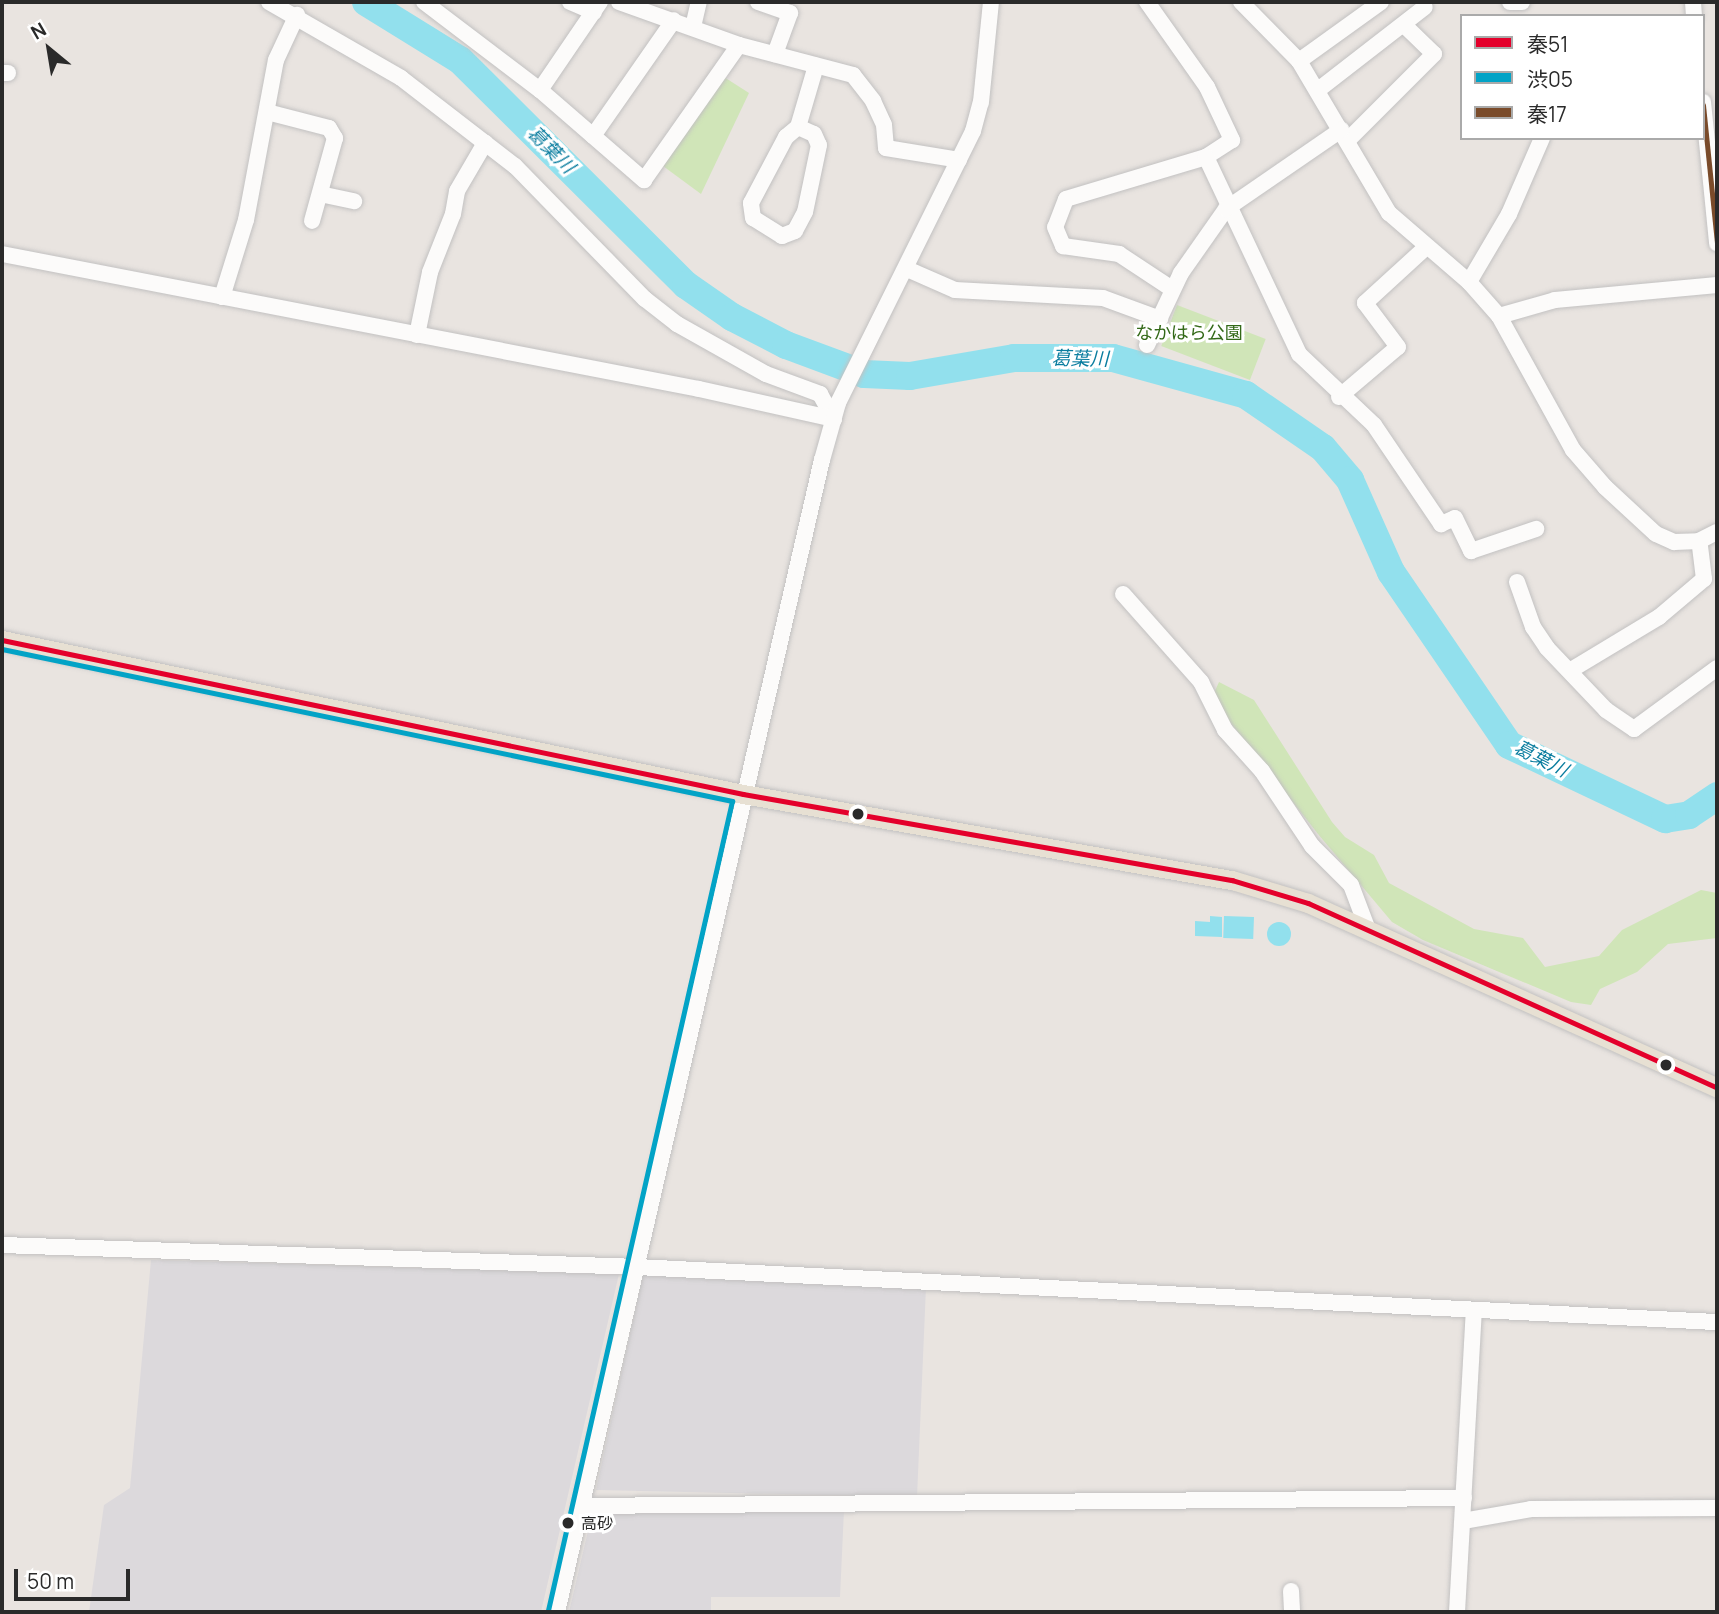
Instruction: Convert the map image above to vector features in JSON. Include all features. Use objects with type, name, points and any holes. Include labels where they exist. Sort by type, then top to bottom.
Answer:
[{"type":"main road","points":[[2,640],[743,794],[1232,880],[1308,903],[1717,1088]]},
{"type":"street","points":[[269,2],[297,15],[401,78],[485,143],[514,166],[645,299],[677,324],[766,374],[820,394],[836,411]]},
{"type":"street","points":[[540,90],[597,7],[570,2]]},
{"type":"street","points":[[619,2],[739,45],[853,75],[873,101],[884,125],[886,148],[959,160]]},
{"type":"street","points":[[693,27],[699,2]]},
{"type":"street","points":[[758,2],[790,13],[775,54]]},
{"type":"street","points":[[557,1612],[743,794],[836,411],[959,160],[981,102],[991,2]]},
{"type":"street","points":[[1147,2],[1207,87],[1232,140],[1206,157],[1073,196],[1057,215],[1055,227],[1063,246],[1119,254],[1172,289]]},
{"type":"street","points":[[1241,2],[1261,8],[1299,61],[1389,213],[1425,248],[1469,282],[1499,316],[1581,459],[1656,534],[1674,542],[1699,541],[1717,532]]},
{"type":"street","points":[[1299,61],[1381,2]]},
{"type":"street","points":[[1510,2],[1522,2]]},
{"type":"street","points":[[433,4],[540,90],[644,180],[739,45]]},
{"type":"street","points":[[1318,90],[1425,7]]},
{"type":"street","points":[[222,297],[246,220],[276,60],[297,15]]},
{"type":"street","points":[[593,136],[674,20]]},
{"type":"street","points":[[1147,345],[1172,289],[1226,209],[1344,136],[1434,54],[1404,25]]},
{"type":"street","points":[[798,127],[814,134],[819,145],[805,212],[795,231],[782,236],[757,223],[750,211],[786,136],[798,127],[816,66]]},
{"type":"street","points":[[1705,107],[1712,126],[1717,243]]},
{"type":"street","points":[[267,112],[329,128],[335,138],[313,221]]},
{"type":"street","points":[[1469,282],[1509,214],[1541,140]]},
{"type":"street","points":[[417,335],[437,229],[453,214],[457,191],[485,143]]},
{"type":"street","points":[[1206,157],[1226,209],[1299,354],[1339,397],[1374,425],[1441,524],[1455,517],[1471,551],[1536,529]]},
{"type":"street","points":[[320,194],[354,201]]},
{"type":"street","points":[[1339,397],[1398,347],[1365,303],[1425,248]]},
{"type":"street","points":[[2,254],[417,335],[836,411]]},
{"type":"street","points":[[907,269],[954,290],[1103,298],[1160,319]]},
{"type":"street","points":[[1499,316],[1555,300],[1717,285]]},
{"type":"street","points":[[1571,670],[1659,617],[1704,579],[1699,541]]},
{"type":"street","points":[[1517,582],[1533,627],[1606,710],[1634,729],[1717,668]]},
{"type":"street","points":[[1123,594],[1201,682],[1225,730],[1262,771],[1312,846],[1351,885],[1368,930]]},
{"type":"street","points":[[2,1245],[637,1267],[1717,1322]]},
{"type":"street","points":[[1457,1612],[1474,1311]]},
{"type":"street","points":[[581,1506],[1464,1498]]},
{"type":"street","points":[[1463,1521],[1531,1509],[1717,1508]]},
{"type":"street","points":[[1291,1591],[1292,1612]]},
{"type":"shaded area","points":[[151,1260],[619,1274],[541,1612],[89,1612],[104,1505],[130,1488]]},
{"type":"shaded area","points":[[643,1275],[926,1287],[917,1497],[596,1490]]},
{"type":"shaded area","points":[[844,1510],[840,1597],[711,1597],[711,1612],[569,1612],[592,1514]]},
{"type":"green space","points":[[724,77],[749,93],[701,194],[663,166]]},
{"type":"green space","name":"なかはら公園","points":[[1177,305],[1266,339],[1250,380],[1161,346]]},
{"type":"green space","points":[[1219,682],[1254,700],[1332,822],[1345,837],[1374,855],[1389,883],[1474,929],[1523,938],[1545,967],[1599,956],[1622,930],[1701,890],[1717,893],[1717,938],[1668,944],[1637,972],[1600,989],[1591,1005],[1571,1002],[1423,940],[1392,922],[1318,834],[1226,717],[1214,693]]},
{"type":"water","points":[[1210,916],[1222,917],[1222,937],[1195,936],[1195,921],[1210,922]]},
{"type":"water","points":[[1224,916],[1254,917],[1253,939],[1223,938]]},
{"type":"water","points":[[1279,922],[1288,925],[1291,934],[1288,943],[1279,946],[1270,943],[1267,934],[1270,925]]},
{"type":"waterway","name":"葛葉川","points":[[366,2],[460,60],[686,285],[732,317],[786,345],[864,374],[910,376],[1014,358],[1113,358],[1246,395],[1323,448],[1350,480],[1391,572],[1509,745],[1665,819],[1689,815],[1717,796]]},
{"type":"transit line","name":"秦17","points":[[1705,125],[1717,243]]},
{"type":"transit line","name":"秦51","points":[[2,640],[743,794],[1232,880],[1308,903],[1717,1088]]},
{"type":"transit line","name":"渋05","points":[[2,649],[732,801],[548,1610]]},
{"type":"place","name":"高砂","points":[[568,1523]]}]
